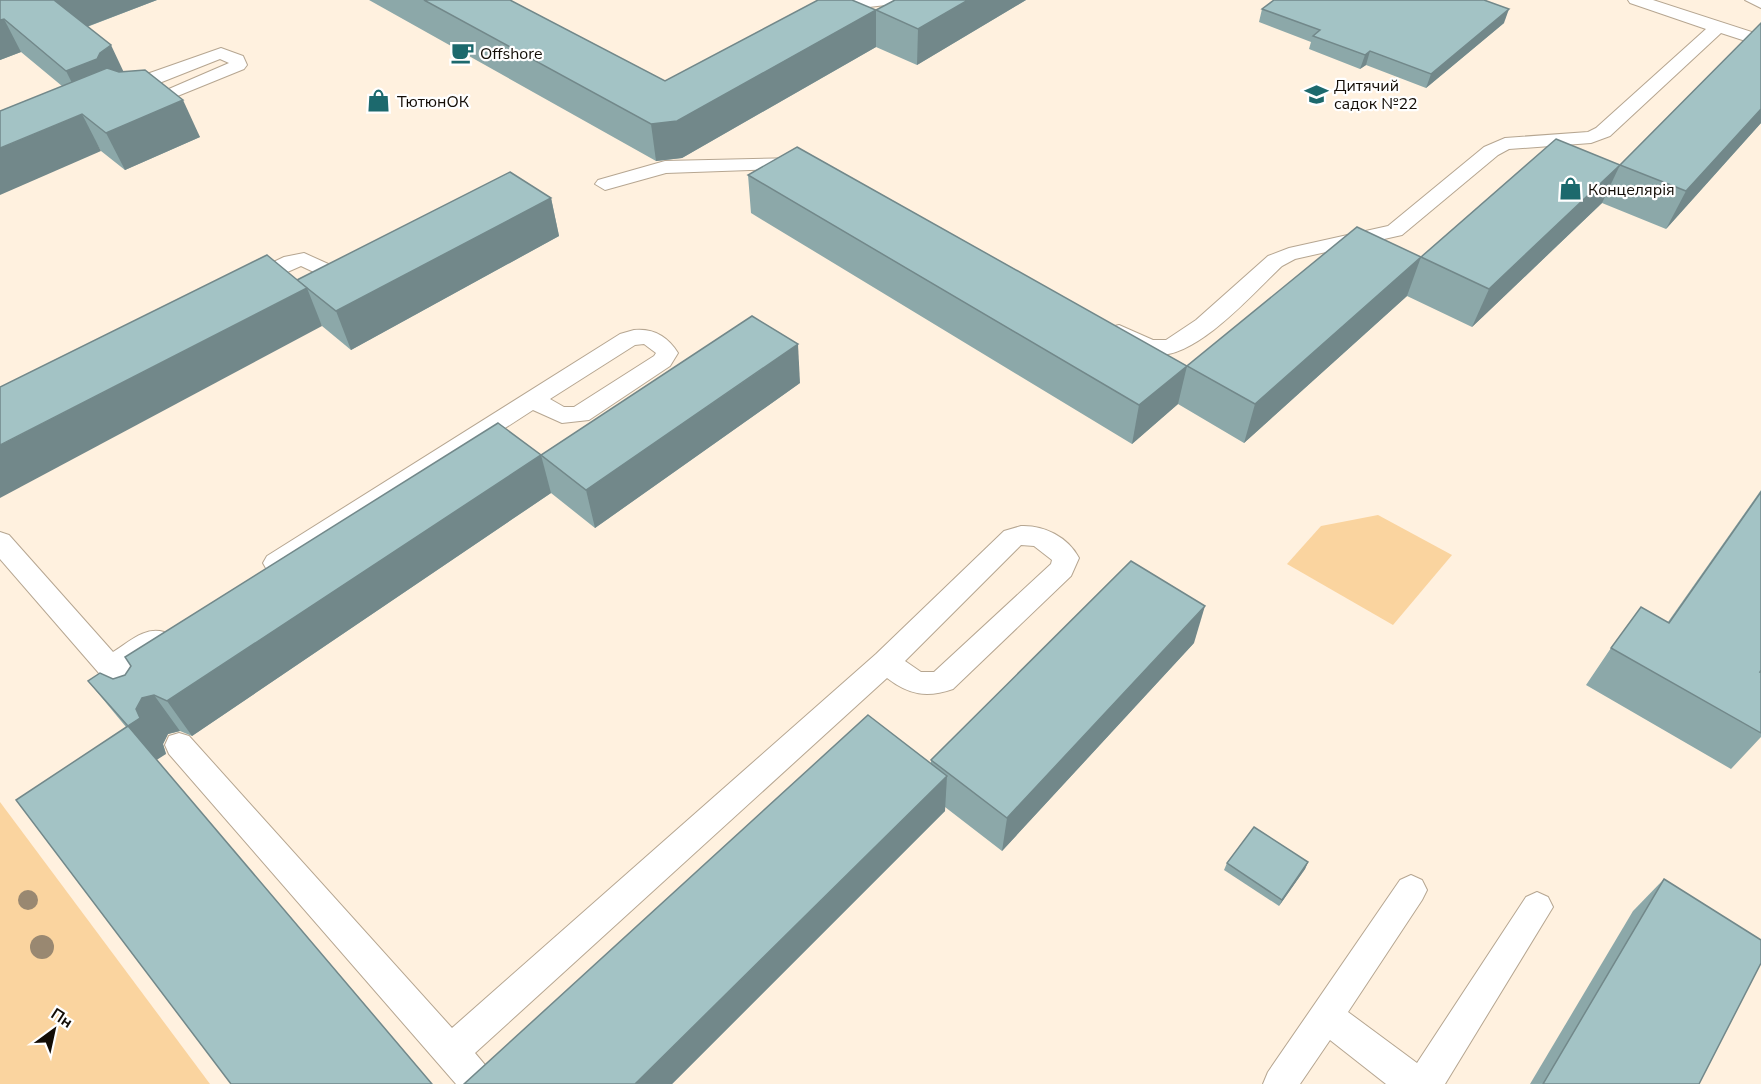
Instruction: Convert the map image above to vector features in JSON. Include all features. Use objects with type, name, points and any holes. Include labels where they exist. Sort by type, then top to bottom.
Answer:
[{"type":"lane","points":[[806,12],[814,8],[886,0]]},
{"type":"lane","points":[[1636,0],[1761,41]]},
{"type":"lane","points":[[1753,0],[1761,3]]},
{"type":"lane","points":[[1106,325],[1137,342],[1162,348],[1184,341],[1275,261],[1289,254],[1395,231],[1491,151],[1505,144],[1591,137],[1603,132],[1718,27]]},
{"type":"lane","points":[[105,105],[126,96],[142,104],[153,102],[232,70],[238,65],[237,60],[221,53],[211,56],[127,88],[123,92],[126,96]]},
{"type":"lane","points":[[605,184],[665,167],[792,163],[822,170]]},
{"type":"lane","points":[[237,288],[291,262],[304,259],[333,274],[366,262]]},
{"type":"lane","points":[[252,578],[628,339],[640,336],[652,338],[667,352],[662,361],[581,414],[568,418],[556,415],[534,399]]},
{"type":"lane","points":[[451,1052],[886,662],[1012,538],[1025,533],[1040,537],[1058,548],[1066,558],[1062,569],[944,681],[929,686],[914,682],[886,662]]},
{"type":"lane","points":[[2,547],[141,700]]},
{"type":"lane","points":[[111,667],[171,629]]},
{"type":"lane","points":[[179,745],[479,1084]]},
{"type":"lane","points":[[1280,1084],[1412,890]]},
{"type":"lane","points":[[1326,1016],[1401,1074],[1416,1081],[1431,1075],[1537,907]]},
{"type":"shaded area","points":[[1378,515],[1452,555],[1393,625],[1287,564],[1321,526]]},
{"type":"shaded area","points":[[0,802],[210,1084],[0,1084]]},
{"type":"building","points":[[0,0],[54,0],[111,45],[100,53],[97,59],[66,71],[4,19],[0,20]]},
{"type":"building","points":[[424,0],[510,0],[665,81],[818,0],[852,0],[876,10],[677,121],[651,124]]},
{"type":"building","points":[[895,0],[968,0],[918,29],[876,10]]},
{"type":"building","points":[[1274,0],[1484,0],[1509,9],[1431,74],[1370,51],[1365,55],[1313,36],[1320,30],[1262,9]]},
{"type":"building","points":[[1761,23],[1761,109],[1686,191],[1620,165]]},
{"type":"building","points":[[107,68],[119,72],[145,70],[183,100],[106,133],[82,114],[0,148],[0,111]]},
{"type":"building","points":[[1556,139],[1620,165],[1489,289],[1421,257]]},
{"type":"building","points":[[797,147],[1187,366],[1139,405],[748,175]]},
{"type":"building","points":[[510,172],[551,198],[336,311],[297,280]]},
{"type":"building","points":[[1357,227],[1421,257],[1255,404],[1187,366]]},
{"type":"building","points":[[267,255],[307,288],[0,445],[0,387]]},
{"type":"building","points":[[752,316],[798,344],[586,490],[541,455]]},
{"type":"building","points":[[498,423],[541,455],[167,701],[154,695],[142,698],[136,709],[140,718],[128,726],[88,681],[100,673],[113,679],[125,675],[131,666],[125,657]]},
{"type":"building","points":[[1761,492],[1761,733],[1611,648],[1641,607],[1669,623]]},
{"type":"building","points":[[1131,561],[1205,606],[1007,818],[931,760]]},
{"type":"building","points":[[868,715],[947,776],[635,1084],[464,1084]]},
{"type":"building","points":[[128,726],[432,1084],[231,1084],[16,800]]},
{"type":"building","points":[[1254,827],[1308,862],[1282,900],[1227,863]]},
{"type":"building","points":[[1664,879],[1761,940],[1761,963],[1699,1084],[1543,1084]]},
{"type":"place","name":"Offshore","points":[[462,53]]},
{"type":"place","name":"Дитячий садок №22","points":[[1316,94]]},
{"type":"place","name":"ТютюнОК","points":[[379,101]]},
{"type":"place","name":"Концелярія","points":[[1570,189]]}]
